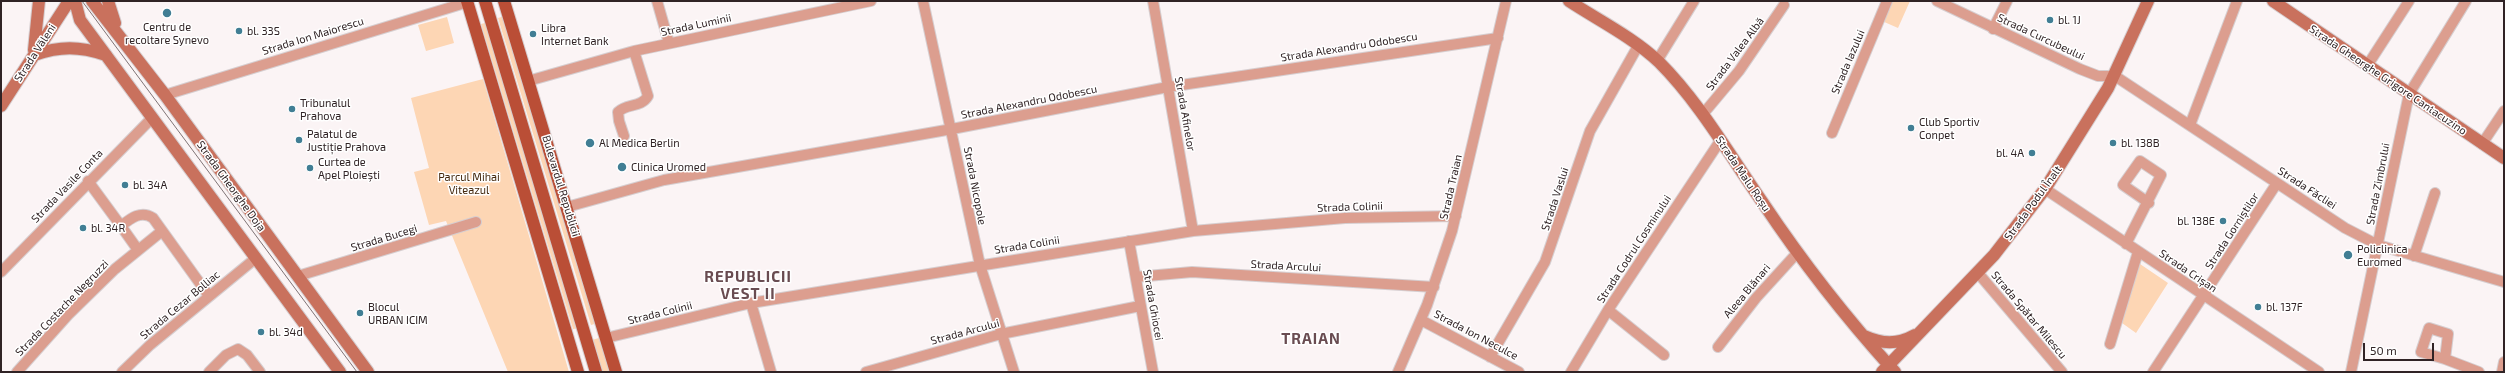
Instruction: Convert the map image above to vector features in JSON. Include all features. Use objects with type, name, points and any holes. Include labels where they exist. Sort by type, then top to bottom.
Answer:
[{"type":"main road","points":[[39,1],[34,55],[52,49],[70,47],[106,55]]},
{"type":"main road","name":"Strada Văleni","points":[[1,106],[69,1]]},
{"type":"main road","name":"Strada Gheorghe Doja","points":[[75,1],[80,20],[340,372]]},
{"type":"main road","name":"Strada Gheorghe Doja","points":[[92,1],[118,32],[165,95],[368,372]]},
{"type":"main road","points":[[108,1],[118,32]]},
{"type":"main road","points":[[468,1],[578,372]]},
{"type":"main road","name":"Bulevardul Republicii","points":[[485,1],[596,372]]},
{"type":"main road","name":"Bulevardul Republicii","points":[[504,1],[616,372]]},
{"type":"main road","name":"Strada Malu Roșu","points":[[1569,1],[1638,46],[1658,61],[1703,114],[1797,253],[1889,370]]},
{"type":"main road","name":"Strada Podul Înalt","points":[[2141,16],[2143,1]]},
{"type":"main road","name":"Strada Podul Înalt","points":[[1889,370],[1923,330],[1978,272],[2045,189],[2115,76],[2148,1]]},
{"type":"main road","name":"Strada Gheorghe Grigore Cantacuzino","points":[[2273,1],[2504,158]]},
{"type":"main road","points":[[1862,336],[1887,343],[1908,339],[1923,330]]},
{"type":"street","name":"Strada Ion Maiorescu","points":[[165,95],[468,1]]},
{"type":"street","points":[[657,1],[669,43]]},
{"type":"street","name":"Strada Luminii","points":[[528,81],[634,51],[849,3],[871,1]]},
{"type":"street","name":"Strada Nicopole","points":[[923,1],[952,129],[980,264],[1014,372]]},
{"type":"street","name":"Strada Afinelor","points":[[1153,1],[1193,231]]},
{"type":"street","name":"Strada Traian","points":[[1398,372],[1434,287],[1456,216],[1506,1]]},
{"type":"street","points":[[1658,61],[1694,1]]},
{"type":"street","name":"Strada Iazului","points":[[1832,133],[1887,1]]},
{"type":"street","name":"Strada Curcubeului","points":[[1937,1],[1993,29],[2091,74],[2115,76]]},
{"type":"street","points":[[1993,29],[2007,1]]},
{"type":"street","points":[[2190,125],[2238,1]]},
{"type":"street","points":[[2367,66],[2409,1]]},
{"type":"street","points":[[2408,94],[2466,1]]},
{"type":"street","name":"Strada Valea Albă","points":[[1703,114],[1739,71],[1784,5]]},
{"type":"street","name":"Strada Alexandru Odobescu","points":[[567,207],[664,180],[952,129],[1168,87],[1498,38]]},
{"type":"street","name":"Strada Vaslui","points":[[1490,357],[1547,258],[1590,132],[1638,46]]},
{"type":"street","points":[[624,136],[618,121],[618,112],[621,109],[643,103],[648,96],[634,51]]},
{"type":"street","name":"Strada Făcliei","points":[[2115,76],[2345,228],[2378,245],[2504,282]]},
{"type":"street","name":"Strada Zimbrului","points":[[2351,372],[2408,94]]},
{"type":"street","points":[[2482,144],[2504,111]]},
{"type":"street","name":"Strada Vasile Conta","points":[[1,272],[152,118]]},
{"type":"street","name":"Strada Codrul Cosminului","points":[[1571,372],[1608,310],[1720,141]]},
{"type":"street","points":[[88,182],[138,250]]},
{"type":"street","name":"Strada Gorniștilor","points":[[2153,372],[2277,184]]},
{"type":"street","name":"Strada Crișan","points":[[2045,189],[2318,372]]},
{"type":"street","points":[[2414,256],[2435,194]]},
{"type":"street","points":[[2126,244],[2149,203]]},
{"type":"street","points":[[121,226],[140,214],[148,215],[162,231],[209,296]]},
{"type":"street","name":"Strada Colinii","points":[[606,338],[751,303],[980,264],[1193,231],[1345,218],[1456,216]]},
{"type":"street","name":"Strada Bucegi","points":[[298,276],[476,222]]},
{"type":"street","name":"Strada Costache Negruzzi","points":[[17,372],[85,298],[138,250],[162,231]]},
{"type":"street","name":"Strada Ghiocei","points":[[1129,241],[1153,372]]},
{"type":"street","points":[[2110,344],[2138,252]]},
{"type":"street","name":"Aleea Blănari","points":[[1718,347],[1756,298],[1797,253]]},
{"type":"street","name":"Strada Cezar Bolliac","points":[[122,372],[150,345],[256,258]]},
{"type":"street","name":"Strada Arcului","points":[[1136,277],[1192,272],[1434,287]]},
{"type":"street","name":"Strada Spătar Milescu","points":[[1978,272],[2062,372]]},
{"type":"street","points":[[751,303],[771,372]]},
{"type":"street","name":"Strada Arcului","points":[[866,372],[1001,334],[1140,306]]},
{"type":"street","points":[[1608,310],[1664,355]]},
{"type":"street","name":"Strada Ion Neculce","points":[[1421,320],[1519,372]]},
{"type":"street","points":[[209,372],[226,355],[238,349],[246,355],[260,372]]},
{"type":"street","points":[[2445,359],[2479,372]]},
{"type":"street","points":[[2502,372],[2504,362]]},
{"type":"green space","points":[[1891,1],[1910,1],[1898,28],[1882,21]]},
{"type":"green space","points":[[505,16],[598,323],[591,325],[498,18]]},
{"type":"green space","points":[[447,17],[454,43],[426,51],[418,25]]},
{"type":"green space","points":[[489,22],[580,328],[573,329],[481,24]]},
{"type":"green space","name":"Parcul Mihai Viteazul","points":[[483,79],[569,372],[508,372],[446,221],[429,225],[414,172],[429,168],[411,98]]},
{"type":"green space","points":[[2140,264],[2168,283],[2136,333],[2122,323]]},
{"type":"green space","points":[[599,338],[610,372],[602,372],[592,340]]},
{"type":"tram line","points":[[82,1],[357,372]]},
{"type":"place","name":"Centru de recoltare Synevo","points":[[167,13]]},
{"type":"place","name":"bl. 1J","points":[[2050,20]]},
{"type":"place","name":"bl. 33S","points":[[239,31]]},
{"type":"place","name":"Libra Internet Bank","points":[[533,34]]},
{"type":"place","name":"Tribunalul Prahova","points":[[292,109]]},
{"type":"place","name":"Club Sportiv Conpet","points":[[1911,128]]},
{"type":"place","name":"Palatul de Justiție Prahova","points":[[299,140]]},
{"type":"place","name":"Al Medica Berlin","points":[[590,143]]},
{"type":"place","name":"bl. 138B","points":[[2113,143]]},
{"type":"place","name":"bl. 4A","points":[[2032,153]]},
{"type":"place","name":"Clinica Uromed","points":[[622,167]]},
{"type":"place","name":"Curtea de Apel Ploieşti","points":[[310,168]]},
{"type":"place","name":"bl. 34A","points":[[125,185]]},
{"type":"place","name":"bl. 138E","points":[[2223,221]]},
{"type":"place","name":"bl. 34R","points":[[83,228]]},
{"type":"place","name":"Policlinica Euromed","points":[[2348,255]]},
{"type":"place","name":"bl. 137F","points":[[2258,307]]},
{"type":"place","name":"Blocul URBAN ICIM","points":[[360,313]]},
{"type":"place","name":"bl. 34d","points":[[261,332]]},
{"type":"district","name":"REPUBLICII VEST II","points":[[748,286]]},
{"type":"district","name":"TRAIAN","points":[[1311,339]]}]
